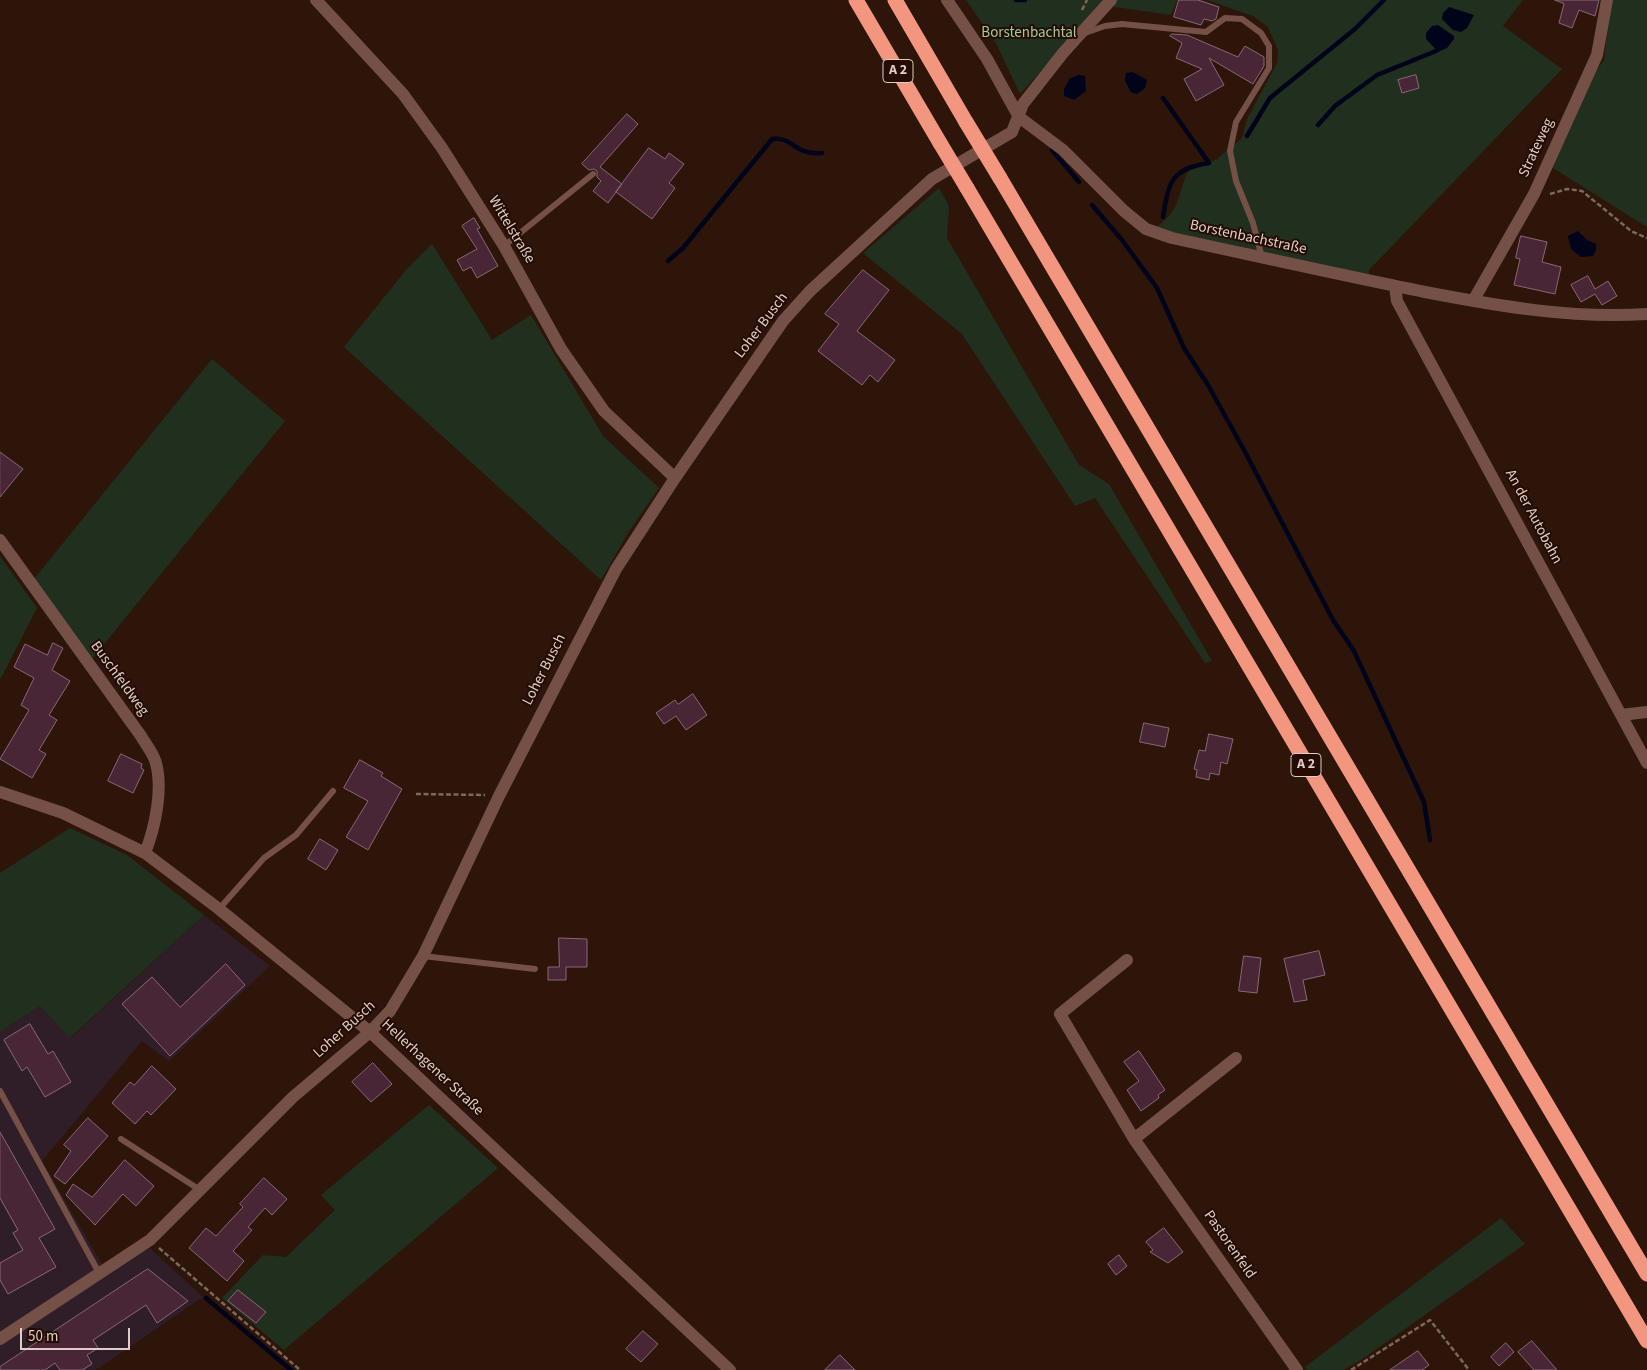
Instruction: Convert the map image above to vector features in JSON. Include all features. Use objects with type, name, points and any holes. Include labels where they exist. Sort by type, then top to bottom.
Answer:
[{"type":"highway","name":"A 2","points":[[856,0],[1647,1342]]},
{"type":"highway","name":"A 2","points":[[894,0],[1647,1274]]},
{"type":"street","name":"Wittelstraße","points":[[316,0],[403,94],[442,148],[504,246],[561,349],[604,411],[675,478]]},
{"type":"street","name":"Borstenbachstraße","points":[[947,0],[987,59],[1019,117],[1063,150],[1124,211],[1146,229],[1172,238],[1262,258],[1473,301],[1548,312],[1606,317],[1647,314]]},
{"type":"street","name":"Loher Busch","points":[[0,1338],[150,1240],[293,1098],[370,1032],[390,1011],[422,956],[499,796],[616,569],[675,478],[783,321],[810,291],[932,179],[1012,132],[1023,104],[1079,35],[1111,0]]},
{"type":"street","name":"Strateweg","points":[[1473,301],[1534,194],[1597,55],[1607,0]]},
{"type":"street","name":"An der Autobahn","points":[[1395,286],[1397,301],[1647,763]]},
{"type":"street","name":"Buschfeldweg","points":[[0,540],[141,736],[155,760],[158,795],[150,840],[145,853]]},
{"type":"street","points":[[1621,715],[1647,712]]},
{"type":"street","name":"Hellerhagener Straße","points":[[0,792],[63,813],[145,853],[219,909],[370,1032],[730,1370]]},
{"type":"street","name":"Pastorenfeld","points":[[1127,960],[1060,1014],[1134,1139],[1297,1370]]},
{"type":"street","points":[[1134,1139],[1236,1058]]},
{"type":"lane","points":[[1079,35],[1105,26],[1122,24],[1206,32],[1226,18],[1242,19],[1261,33],[1268,46],[1269,68],[1236,122],[1230,151],[1236,181],[1253,223],[1262,258]]},
{"type":"lane","points":[[504,246],[593,174]]},
{"type":"lane","points":[[219,909],[264,858],[296,836],[332,791]]},
{"type":"lane","points":[[422,956],[535,969]]},
{"type":"lane","points":[[0,1091],[99,1273]]},
{"type":"lane","points":[[121,1139],[200,1190]]},
{"type":"path","points":[[1534,194],[1549,194],[1567,189],[1582,192],[1631,232],[1647,238]]},
{"type":"path","points":[[416,794],[499,796]]},
{"type":"path","points":[[150,1240],[300,1370]]},
{"type":"path","points":[[1351,1370],[1430,1320],[1469,1370]]},
{"type":"shaded area","points":[[204,915],[270,966],[169,1061],[142,1041],[42,1161],[106,1271],[150,1248],[203,1297],[96,1370],[0,1370],[0,1032],[40,1006],[71,1038]]},
{"type":"green space","name":"Borstenbachtal","points":[[966,0],[1177,0],[1171,15],[1101,5],[1020,94],[996,43]]},
{"type":"green space","points":[[1207,0],[1523,0],[1503,26],[1562,69],[1369,270],[1368,285],[1153,229],[1169,216],[1173,210],[1188,172],[1193,168],[1216,160],[1242,138],[1247,119],[1277,63],[1278,50],[1268,27],[1253,16]]},
{"type":"green space","points":[[1611,0],[1647,0],[1647,227],[1545,163],[1587,84],[1604,60]]},
{"type":"green space","points":[[939,188],[949,206],[947,238],[1079,465],[1109,484],[1212,661],[1205,663],[1095,498],[1075,506],[962,334],[863,253]]},
{"type":"green space","points":[[432,244],[492,340],[531,315],[603,436],[659,488],[628,533],[601,580],[344,347],[406,270]]},
{"type":"green space","points":[[212,359],[285,421],[92,659],[34,579]]},
{"type":"green space","points":[[0,556],[37,608],[0,680]]},
{"type":"green space","points":[[70,828],[127,855],[204,915],[70,1038],[40,1006],[0,1032],[0,873]]},
{"type":"green space","points":[[429,1105],[498,1168],[284,1350],[222,1298],[263,1255],[286,1257],[335,1210],[321,1195]]},
{"type":"green space","points":[[1501,1218],[1525,1244],[1361,1360],[1343,1370],[1307,1370],[1305,1367]]},
{"type":"water","points":[[1449,7],[1474,15],[1467,28],[1461,32],[1453,30],[1442,19],[1443,13]]},
{"type":"water","points":[[1438,25],[1454,36],[1454,39],[1447,48],[1438,52],[1426,39],[1426,33],[1432,26]]},
{"type":"water","points":[[1133,72],[1147,80],[1145,88],[1137,94],[1131,92],[1125,81],[1126,73]]},
{"type":"water","points":[[1079,75],[1085,76],[1086,91],[1074,100],[1064,96],[1064,89],[1070,78]]},
{"type":"water","points":[[1578,231],[1587,240],[1596,244],[1593,256],[1581,257],[1571,249],[1568,236]]},
{"type":"building","points":[[1179,0],[1198,0],[1219,7],[1216,19],[1212,21],[1204,19],[1201,25],[1174,17]]},
{"type":"building","points":[[1555,0],[1599,0],[1595,16],[1579,10],[1572,28],[1559,23],[1564,4]]},
{"type":"building","points":[[1172,34],[1187,35],[1238,57],[1245,46],[1264,57],[1264,66],[1253,84],[1209,58],[1224,85],[1196,101],[1184,79],[1202,69],[1176,58],[1182,43],[1170,36]]},
{"type":"building","points":[[1416,75],[1419,88],[1402,93],[1398,80]]},
{"type":"building","points":[[627,114],[638,124],[600,167],[622,184],[608,203],[593,191],[601,181],[597,177],[597,171],[594,169],[589,170],[582,164]]},
{"type":"building","points":[[649,148],[665,159],[669,153],[684,164],[669,183],[675,188],[652,219],[616,192]]},
{"type":"building","points":[[474,218],[480,228],[477,229],[498,266],[477,278],[471,267],[463,271],[457,260],[477,249],[462,226]]},
{"type":"building","points":[[1521,236],[1547,242],[1542,262],[1561,267],[1555,294],[1514,285],[1520,259],[1516,258]]},
{"type":"building","points":[[863,270],[889,290],[857,331],[895,360],[878,382],[870,375],[862,385],[818,351],[839,324],[825,314]]},
{"type":"building","points":[[1588,276],[1595,289],[1608,281],[1617,296],[1602,305],[1595,294],[1581,302],[1571,285]]},
{"type":"building","points":[[0,452],[23,469],[0,497]]},
{"type":"building","points":[[53,643],[63,648],[52,670],[70,681],[49,715],[57,720],[39,750],[46,754],[32,778],[0,759],[29,710],[21,705],[34,678],[14,667],[25,644],[47,655]]},
{"type":"building","points":[[693,694],[707,715],[686,730],[676,716],[664,724],[656,713],[675,700],[678,704]]},
{"type":"building","points":[[1144,723],[1169,728],[1165,747],[1140,742]]},
{"type":"building","points":[[1209,734],[1233,739],[1227,764],[1221,762],[1219,775],[1210,773],[1209,780],[1196,777],[1197,770],[1194,769],[1199,750],[1205,751]]},
{"type":"building","points":[[121,754],[142,764],[141,768],[144,770],[133,793],[108,781]]},
{"type":"building","points":[[360,760],[383,773],[381,776],[402,789],[368,850],[346,837],[368,801],[344,788]]},
{"type":"building","points":[[320,839],[338,850],[326,870],[308,859]]},
{"type":"building","points":[[559,938],[587,939],[587,967],[566,967],[566,980],[548,980],[548,967],[559,967]]},
{"type":"building","points":[[1319,951],[1325,975],[1303,980],[1307,1000],[1294,1002],[1284,959]]},
{"type":"building","points":[[1244,956],[1261,958],[1257,993],[1239,991]]},
{"type":"building","points":[[226,964],[245,985],[170,1056],[122,1004],[152,977],[180,1007]]},
{"type":"building","points":[[30,1024],[48,1054],[53,1051],[71,1082],[45,1097],[27,1067],[22,1071],[4,1040]]},
{"type":"building","points":[[1139,1051],[1165,1090],[1158,1095],[1159,1098],[1141,1111],[1127,1090],[1139,1081],[1124,1062]]},
{"type":"building","points":[[373,1063],[392,1084],[371,1102],[352,1082]]},
{"type":"building","points":[[152,1066],[176,1089],[151,1115],[147,1111],[135,1124],[112,1103],[130,1082],[134,1085]]},
{"type":"building","points":[[88,1118],[108,1136],[65,1184],[54,1176],[71,1151],[64,1145]]},
{"type":"building","points":[[0,1132],[55,1229],[39,1238],[56,1267],[8,1294],[0,1280],[0,1263],[23,1250],[13,1233],[18,1230],[0,1198]]},
{"type":"building","points":[[125,1160],[154,1186],[136,1206],[123,1194],[95,1225],[66,1195],[73,1184],[92,1197]]},
{"type":"building","points":[[264,1178],[287,1199],[272,1215],[265,1208],[248,1227],[252,1230],[233,1251],[244,1261],[227,1281],[189,1248],[206,1228],[216,1236],[243,1207],[240,1204]]},
{"type":"building","points":[[1164,1228],[1183,1252],[1168,1263],[1150,1252],[1153,1250],[1146,1242]]},
{"type":"building","points":[[1119,1255],[1127,1266],[1116,1275],[1108,1264]]},
{"type":"building","points":[[148,1269],[188,1301],[157,1323],[146,1305],[93,1340],[98,1348],[87,1355],[92,1364],[82,1370],[60,1370],[55,1363],[45,1370],[0,1370],[0,1367]]},
{"type":"building","points":[[238,1290],[266,1312],[256,1323],[228,1301]]},
{"type":"building","points":[[643,1331],[658,1344],[641,1362],[626,1349]]},
{"type":"building","points":[[1532,1341],[1557,1370],[1534,1370],[1518,1352]]},
{"type":"building","points":[[1506,1343],[1514,1352],[1499,1366],[1491,1357]]},
{"type":"building","points":[[1418,1351],[1429,1365],[1422,1370],[1390,1370]]},
{"type":"building","points":[[840,1355],[855,1370],[825,1370]]},
{"type":"waterway","points":[[1016,0],[1025,0]]},
{"type":"waterway","points":[[1247,136],[1270,98],[1355,29],[1384,0]]},
{"type":"waterway","points":[[1318,125],[1335,106],[1377,75],[1436,51]]},
{"type":"waterway","points":[[1163,98],[1209,163],[1179,173],[1167,194],[1163,217]]},
{"type":"waterway","points":[[668,261],[683,248],[772,139],[785,140],[806,152],[822,153]]},
{"type":"waterway","points":[[1052,150],[1079,182]]},
{"type":"waterway","points":[[1092,205],[1122,240],[1157,288],[1184,348],[1208,385],[1244,450],[1333,620],[1354,651],[1424,802],[1430,840]]},
{"type":"waterway","points":[[206,1298],[291,1370]]}]
